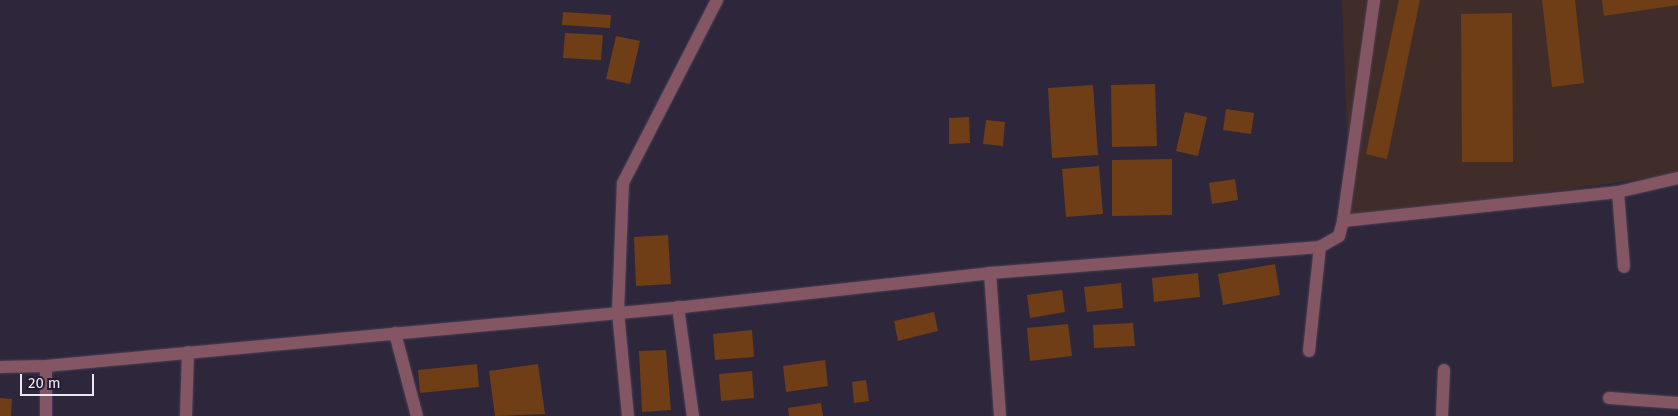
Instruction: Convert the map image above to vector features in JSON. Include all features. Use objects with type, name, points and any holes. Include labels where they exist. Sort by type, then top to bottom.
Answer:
[{"type":"street","points":[[628,416],[618,312],[623,183],[717,0]]},
{"type":"street","points":[[0,367],[46,366],[394,332],[678,307],[990,273],[1320,247],[1339,236],[1343,221],[1374,0]]},
{"type":"street","points":[[1343,221],[1618,192],[1678,178]]},
{"type":"street","points":[[1618,192],[1624,267]]},
{"type":"street","points":[[1309,351],[1320,247]]},
{"type":"street","points":[[990,273],[1000,416]]},
{"type":"street","points":[[678,307],[693,416]]},
{"type":"street","points":[[394,332],[417,416]]},
{"type":"street","points":[[186,416],[188,352]]},
{"type":"street","points":[[46,366],[46,416]]},
{"type":"street","points":[[1442,416],[1444,370]]},
{"type":"street","points":[[1610,398],[1678,403]]},
{"type":"shaded area","points":[[1342,0],[1678,0],[1678,174],[1350,220]]},
{"type":"building","points":[[1399,0],[1420,0],[1387,159],[1366,154]]},
{"type":"building","points":[[1542,0],[1575,0],[1584,83],[1552,87]]},
{"type":"building","points":[[1602,0],[1678,0],[1678,5],[1604,16]]},
{"type":"building","points":[[563,12],[611,15],[610,28],[562,25]]},
{"type":"building","points":[[1512,13],[1513,162],[1462,162],[1461,14]]},
{"type":"building","points":[[565,33],[603,35],[601,60],[563,58]]},
{"type":"building","points":[[616,36],[640,41],[630,84],[606,79]]},
{"type":"building","points":[[1155,84],[1157,146],[1112,147],[1111,85]]},
{"type":"building","points":[[1093,85],[1098,155],[1052,158],[1048,88]]},
{"type":"building","points":[[1226,109],[1254,113],[1251,134],[1223,130]]},
{"type":"building","points":[[1185,112],[1207,117],[1198,156],[1176,151]]},
{"type":"building","points":[[969,117],[970,143],[949,144],[949,118]]},
{"type":"building","points":[[986,120],[1005,122],[1003,146],[983,144]]},
{"type":"building","points":[[1172,159],[1172,215],[1112,216],[1112,160]]},
{"type":"building","points":[[1099,166],[1103,214],[1066,217],[1062,169]]},
{"type":"building","points":[[1235,179],[1238,200],[1212,204],[1209,183]]},
{"type":"building","points":[[668,235],[671,284],[636,286],[634,237]]},
{"type":"building","points":[[1275,264],[1280,295],[1223,305],[1218,274]]},
{"type":"building","points":[[1198,273],[1200,297],[1154,302],[1152,278]]},
{"type":"building","points":[[1121,283],[1123,308],[1087,312],[1084,287]]},
{"type":"building","points":[[1062,290],[1065,312],[1030,318],[1027,295]]},
{"type":"building","points":[[934,312],[938,331],[898,341],[894,321]]},
{"type":"building","points":[[1133,323],[1135,346],[1094,348],[1093,325]]},
{"type":"building","points":[[1068,324],[1072,356],[1030,361],[1027,328]]},
{"type":"building","points":[[752,330],[754,357],[715,360],[713,334]]},
{"type":"building","points":[[666,350],[671,410],[642,412],[639,351]]},
{"type":"building","points":[[825,360],[828,386],[786,392],[783,366]]},
{"type":"building","points":[[477,364],[479,387],[420,393],[418,370]]},
{"type":"building","points":[[538,364],[545,414],[495,416],[489,371]]},
{"type":"building","points":[[752,371],[754,398],[721,401],[719,374]]},
{"type":"building","points":[[866,380],[869,401],[854,403],[852,382]]},
{"type":"building","points":[[0,398],[12,399],[11,416],[0,416]]},
{"type":"building","points":[[821,403],[823,416],[789,416],[788,408]]}]
